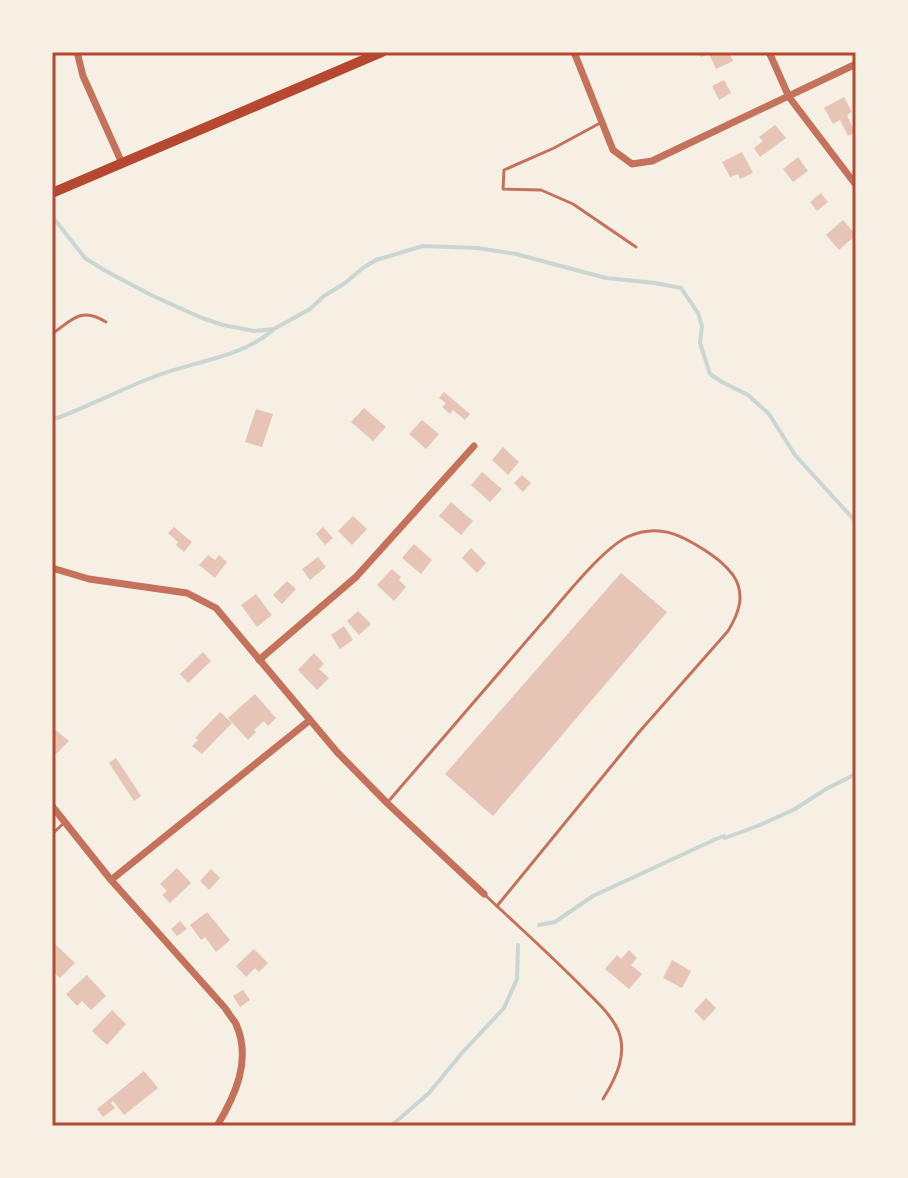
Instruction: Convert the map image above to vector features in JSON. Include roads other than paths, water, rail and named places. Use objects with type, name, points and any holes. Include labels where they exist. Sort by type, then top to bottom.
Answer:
[{"type":"main road","points":[[57,191],[382,52]]},
{"type":"street","points":[[77,52],[83,76],[122,163]]},
{"type":"street","points":[[574,52],[613,150],[632,164],[652,161],[856,64]]},
{"type":"street","points":[[769,52],[789,97],[856,185]]},
{"type":"street","points":[[259,660],[356,577],[474,446]]},
{"type":"street","points":[[52,568],[89,579],[187,593],[216,608],[337,752],[484,894]]},
{"type":"street","points":[[111,880],[310,720]]},
{"type":"street","points":[[52,806],[111,880],[225,1008],[236,1025],[242,1050],[241,1074],[231,1102],[217,1126]]},
{"type":"lane","points":[[602,122],[504,170],[503,189],[541,190],[573,204],[636,247]]},
{"type":"lane","points":[[52,334],[77,316],[88,313],[106,322]]},
{"type":"lane","points":[[387,803],[608,550],[626,538],[647,530],[667,531],[684,536],[724,564],[736,579],[741,597],[736,617],[728,631],[640,731],[497,906]]},
{"type":"lane","points":[[52,834],[65,822]]},
{"type":"lane","points":[[484,894],[573,978],[613,1021],[621,1041],[620,1064],[616,1078],[603,1099]]},
{"type":"waterway","points":[[52,216],[85,258],[104,270],[202,318],[254,331],[274,329],[310,309],[376,260],[423,246],[477,248],[516,254],[606,278],[681,288],[698,313],[702,326],[700,343],[710,374],[748,395],[769,414],[795,455],[856,522]]},
{"type":"waterway","points":[[52,420],[156,376],[247,347],[273,330]]},
{"type":"waterway","points":[[539,925],[555,922],[593,896],[716,839],[760,825],[795,809],[856,774]]},
{"type":"waterway","points":[[391,1126],[429,1093],[504,1008],[517,979],[518,945]]}]
